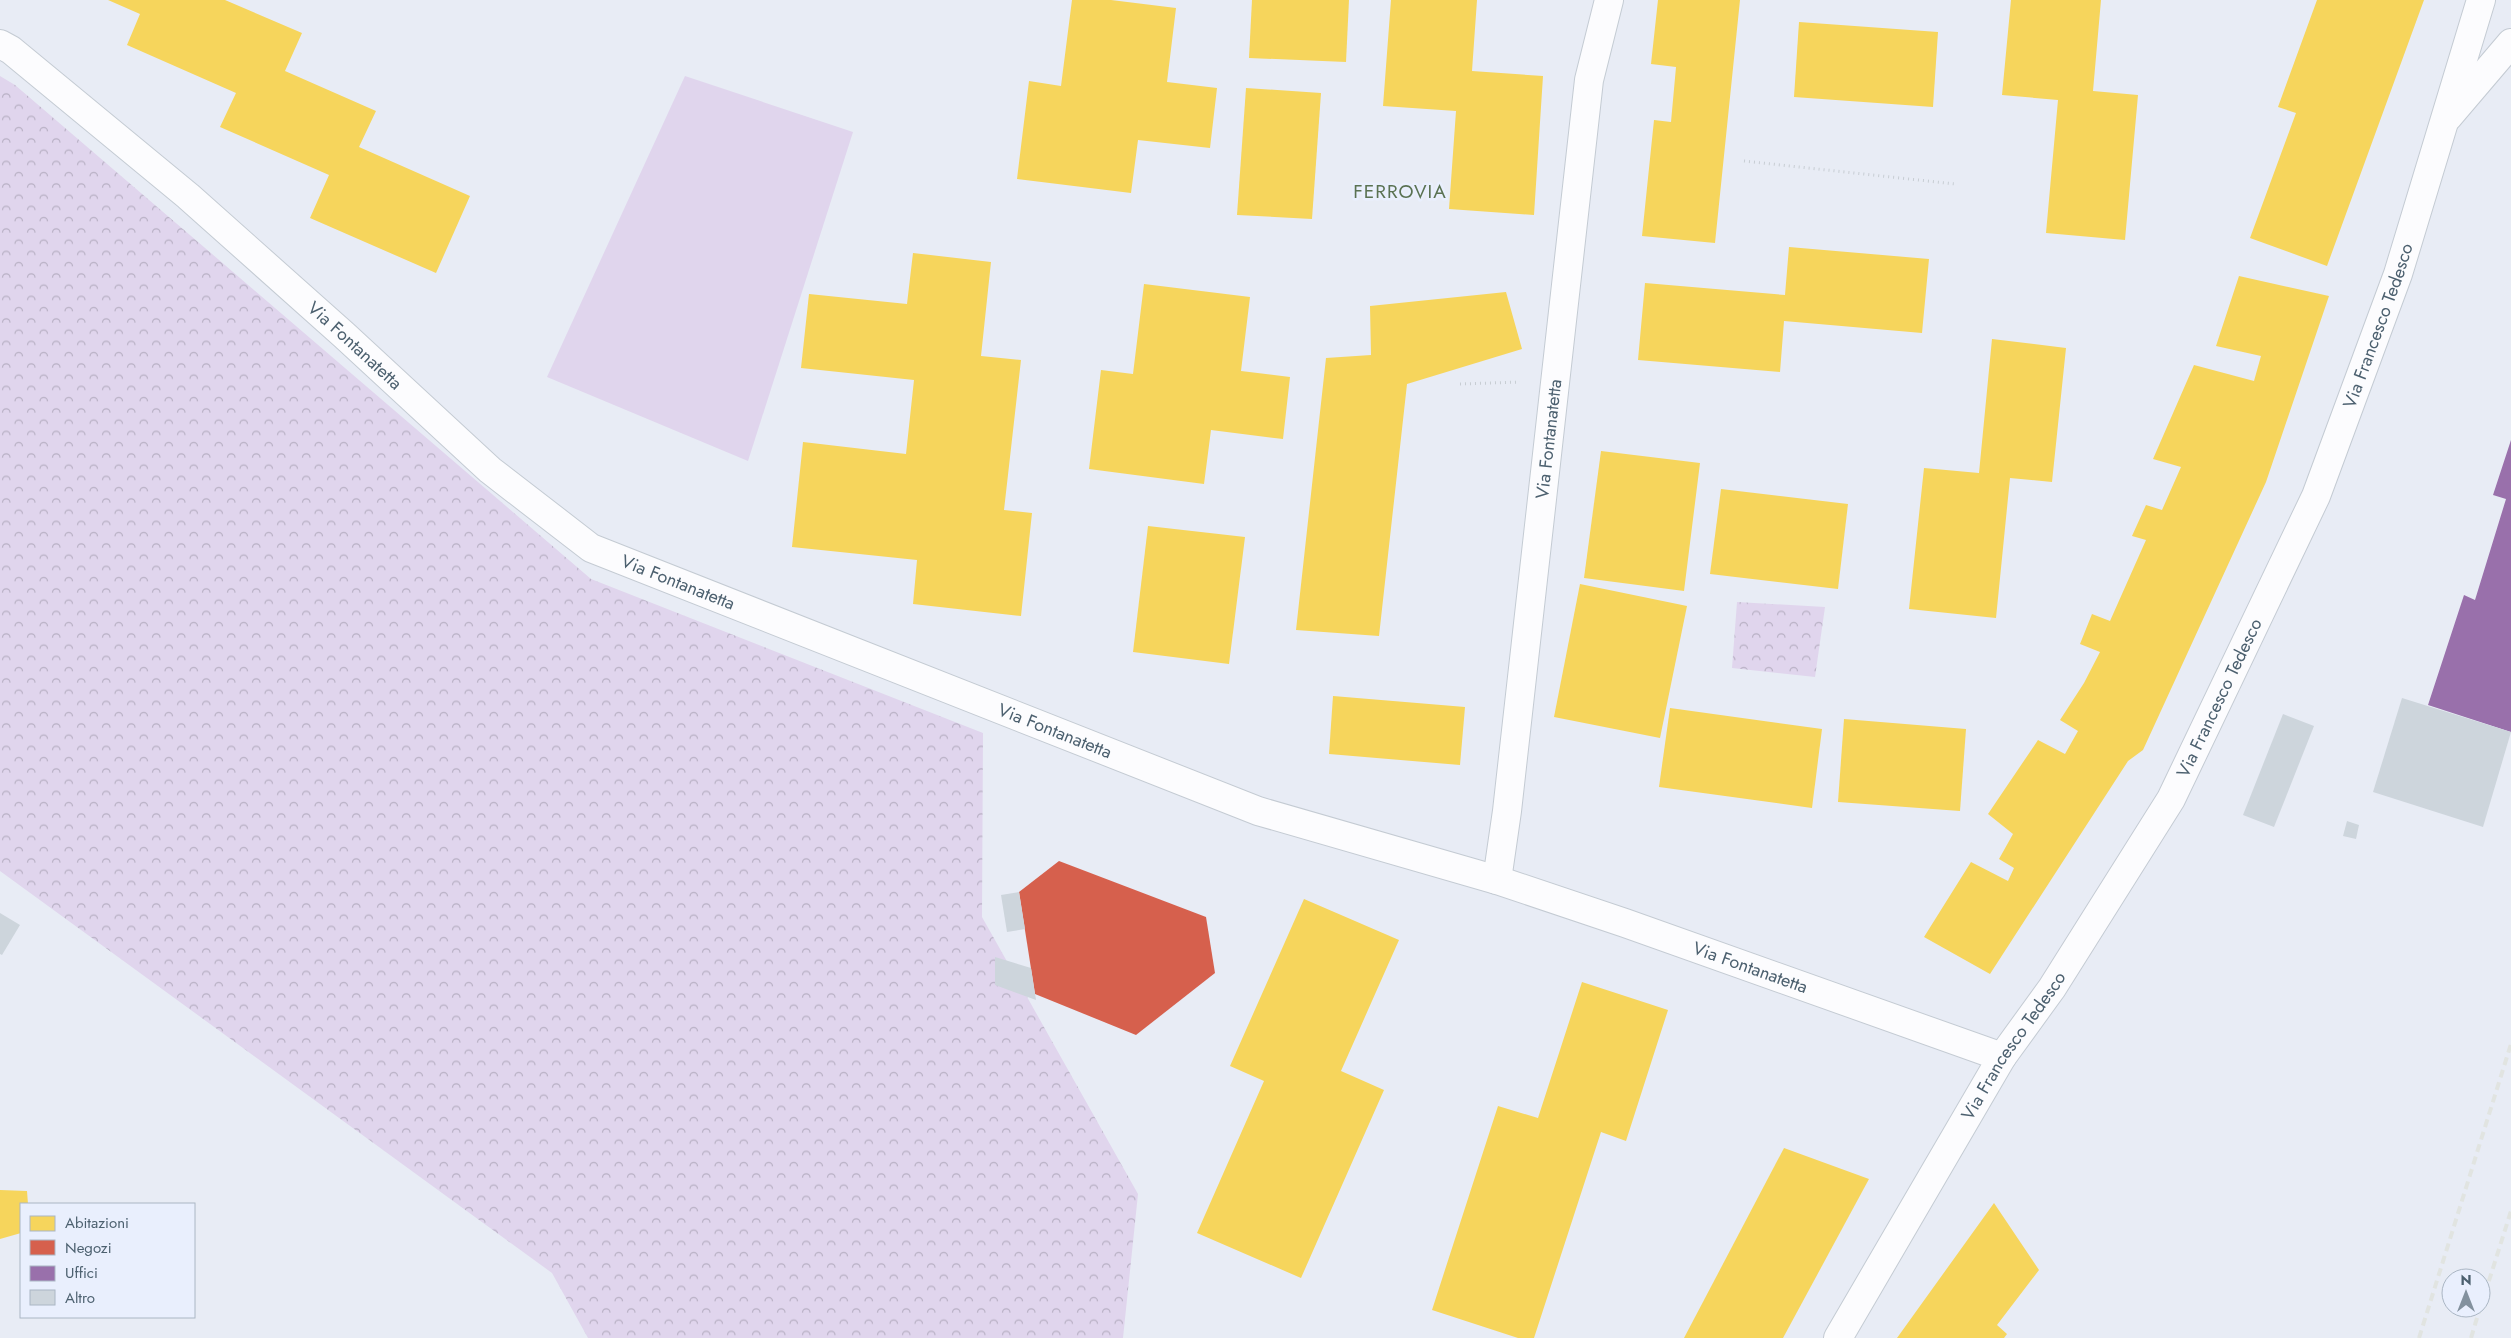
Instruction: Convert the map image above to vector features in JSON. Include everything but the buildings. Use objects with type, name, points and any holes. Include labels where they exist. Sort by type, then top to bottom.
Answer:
[{"type":"street","name":"Via Fontanatetta","points":[[1497,880],[1507,810],[1589,80],[1609,0]]},
{"type":"street","name":"Via Francesco Tedesco","points":[[1838,1338],[2002,1057],[2052,988],[2171,799],[2316,496],[2398,274],[2480,0]]},
{"type":"street","points":[[2442,124],[2511,43]]},
{"type":"street","name":"Via Fontanatetta","points":[[0,44],[11,50],[188,196],[344,335],[490,470],[592,548],[1258,810],[1497,880],[1625,923],[2002,1057]]},
{"type":"path","points":[[1744,161],[1955,184]]},
{"type":"path","points":[[1460,384],[1556,380]]},
{"type":"green space","points":[[0,76],[15,85],[591,579],[983,733],[982,917],[1138,1194],[1123,1338],[588,1338],[552,1273],[0,871]]},
{"type":"green space","points":[[685,76],[853,132],[748,461],[547,377]]},
{"type":"green space","points":[[1737,602],[1825,607],[1815,677],[1732,668]]},
{"type":"railway","points":[[2419,1338],[2511,1044]]},
{"type":"railway","points":[[2491,1274],[2511,1211]]},
{"type":"railway","points":[[2471,1338],[2477,1318]]},
{"type":"district","name":"FERROVIA","points":[[1400,191]]}]
